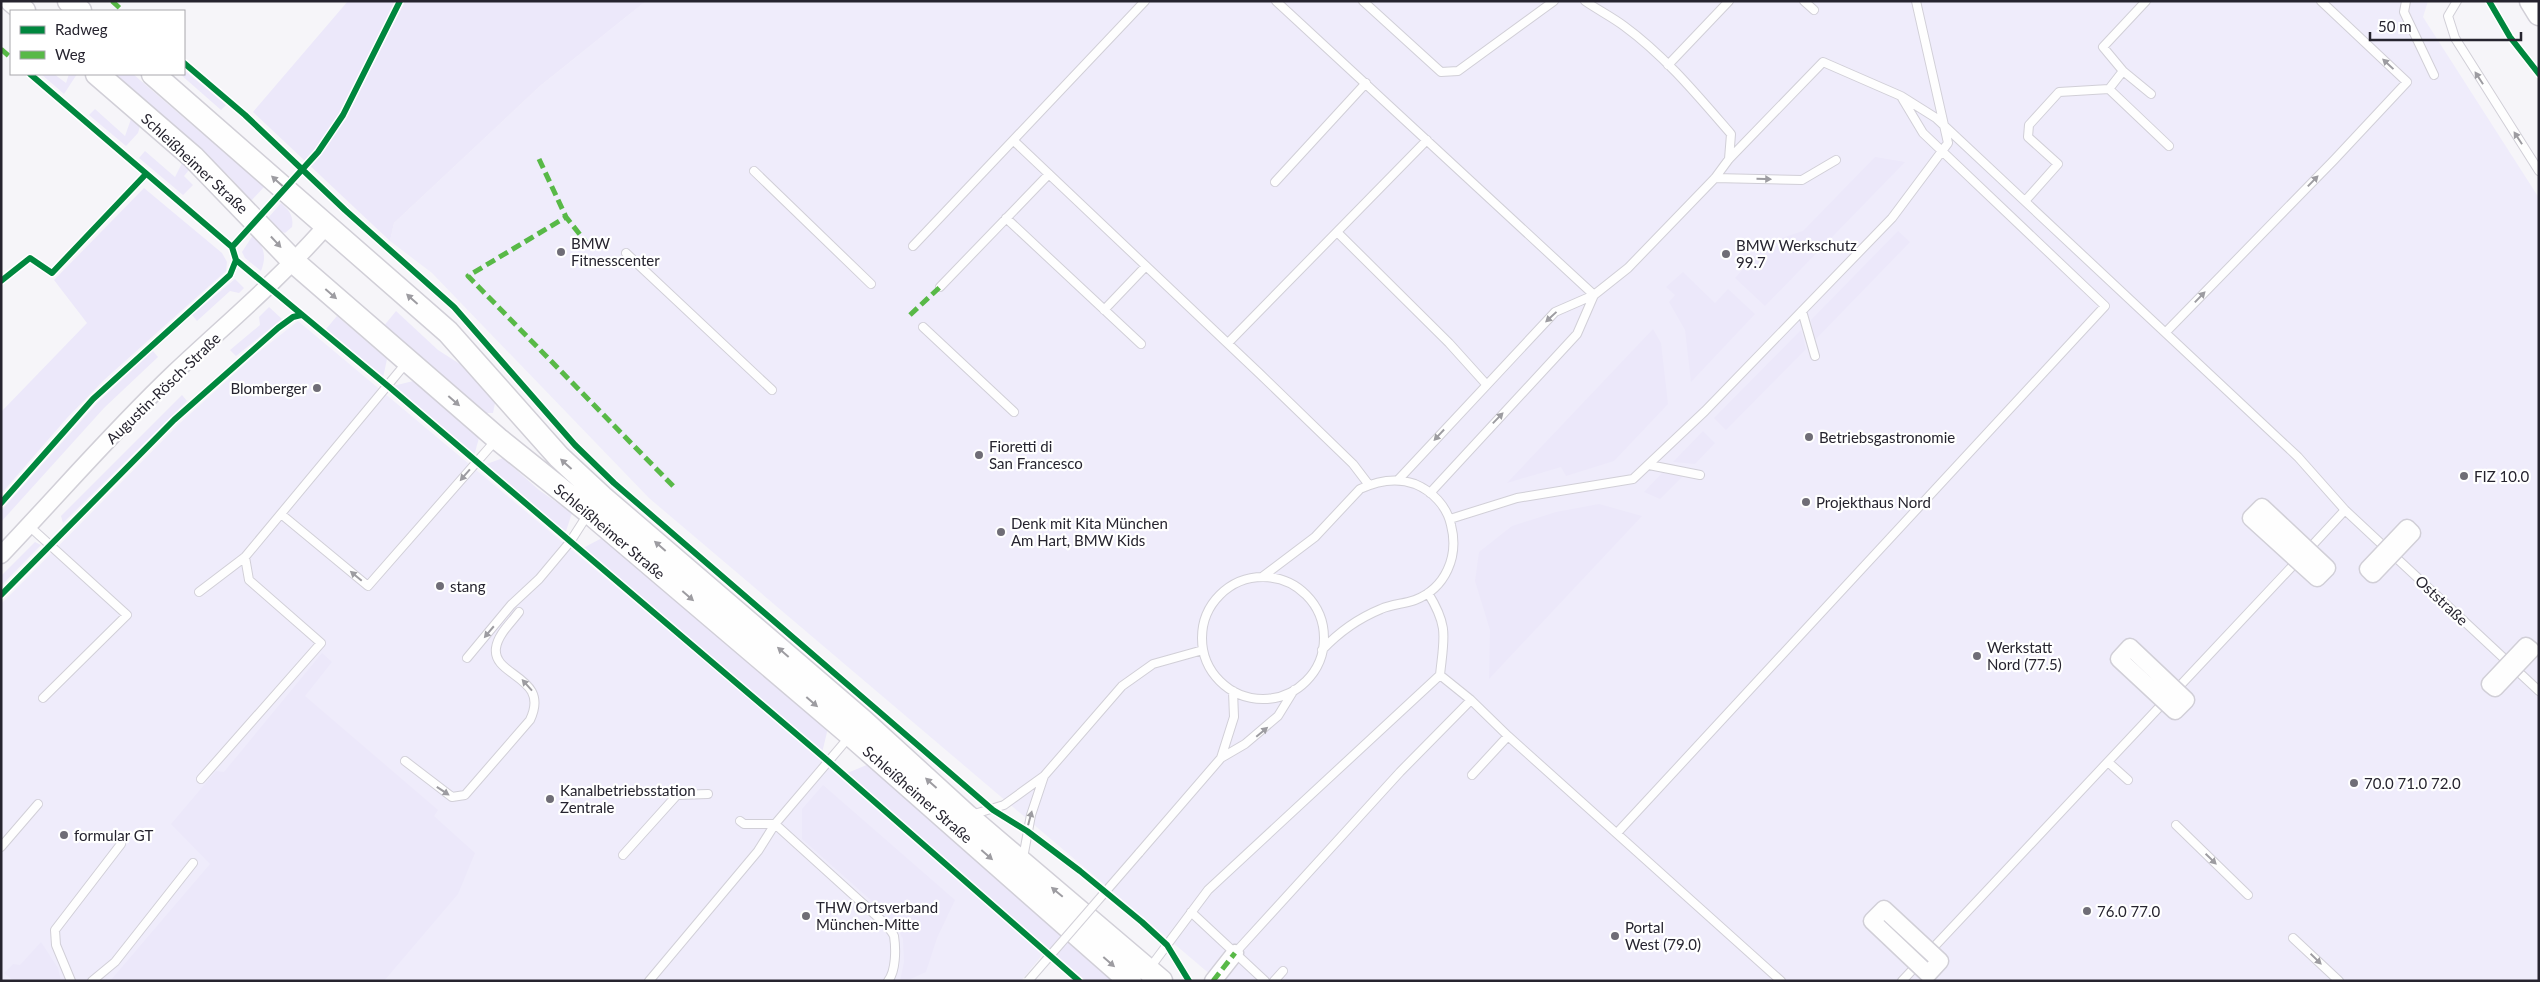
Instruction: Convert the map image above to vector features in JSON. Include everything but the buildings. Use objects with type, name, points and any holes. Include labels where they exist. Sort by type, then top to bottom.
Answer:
[{"type":"main road","points":[[12,1],[23,10]]},
{"type":"main road","points":[[68,1],[79,10]]},
{"type":"main road","points":[[2531,1],[2539,14]]},
{"type":"main road","name":"Schleißheimer Straße","points":[[98,75],[193,157],[294,262],[498,439],[596,504],[1146,977]]},
{"type":"main road","name":"Schleißheimer Straße","points":[[154,75],[448,332],[559,457],[596,504]]},
{"type":"main road","name":"Schleißheimer Straße","points":[[857,728],[1022,862],[1146,977]]},
{"type":"street","name":"Augustin-Rösch-Straße","points":[[1,555],[174,374],[294,262],[327,225]]},
{"type":"street","points":[[2262,508],[2327,568],[2317,578],[2252,518],[2262,508]]},
{"type":"street","points":[[1212,981],[1235,953]]},
{"type":"lane","points":[[914,246],[1145,1]]},
{"type":"lane","points":[[1276,1],[1594,294]]},
{"type":"lane","points":[[1363,1],[1442,72],[1458,71],[1554,1]]},
{"type":"lane","points":[[1398,480],[1555,312],[1594,294],[1614,281],[1715,178],[1729,159],[1730,134],[1668,65],[1625,26],[1585,1]]},
{"type":"lane","points":[[1668,65],[1728,1]]},
{"type":"lane","points":[[1804,1],[1814,10]]},
{"type":"lane","points":[[1450,519],[1517,498],[1633,479],[1705,411],[1892,218],[1948,143],[1916,1]]},
{"type":"lane","points":[[2146,1],[2103,47],[2123,72],[2151,94]]},
{"type":"lane","points":[[2166,332],[2334,160],[2407,82],[2321,1]]},
{"type":"lane","points":[[2406,1],[2404,12],[2434,75]]},
{"type":"lane","points":[[2457,1],[2448,16],[2455,38],[2539,171]]},
{"type":"lane","name":"Oststraße","points":[[1729,159],[1823,62],[1901,96],[1936,118],[2298,457],[2345,510],[2539,691]]},
{"type":"lane","points":[[2025,201],[2058,164],[2028,137],[2029,125],[2059,92],[2109,88],[2123,72]]},
{"type":"lane","points":[[1275,182],[1366,84]]},
{"type":"lane","points":[[2109,88],[2169,146]]},
{"type":"lane","points":[[1617,833],[2105,306],[1923,133],[1901,96]]},
{"type":"lane","points":[[1228,343],[1427,140]]},
{"type":"lane","points":[[1014,141],[1353,464],[1369,485]]},
{"type":"lane","points":[[1715,178],[1802,180],[1836,160]]},
{"type":"lane","points":[[754,171],[871,284]]},
{"type":"lane","points":[[940,287],[1049,174]]},
{"type":"lane","points":[[1006,218],[1141,344]]},
{"type":"lane","points":[[1337,232],[1449,343],[1486,384]]},
{"type":"lane","points":[[626,253],[772,390]]},
{"type":"lane","points":[[1104,310],[1146,266]]},
{"type":"lane","points":[[1430,492],[1577,334],[1594,294]]},
{"type":"lane","points":[[1802,311],[1815,356]]},
{"type":"lane","points":[[923,327],[1014,412]]},
{"type":"lane","points":[[199,592],[245,557],[408,361]]},
{"type":"lane","points":[[281,514],[368,586],[498,439]]},
{"type":"lane","points":[[1649,464],[1700,475]]},
{"type":"lane","points":[[1028,981],[1221,758],[1264,731],[1278,716],[1295,689],[1314,670],[1322,650],[1333,638],[1364,617],[1383,608],[1417,599],[1428,593],[1442,579],[1451,562],[1454,538],[1450,519],[1440,502],[1430,492],[1412,483],[1398,480],[1369,485],[1360,489],[1305,546],[1262,577]]},
{"type":"lane","points":[[467,658],[511,605],[539,579],[570,542],[596,504]]},
{"type":"lane","points":[[1902,981],[2345,510]]},
{"type":"lane","points":[[29,526],[127,615],[43,698]]},
{"type":"lane","points":[[202,779],[321,643],[249,580],[245,557]]},
{"type":"lane","points":[[1295,689],[1281,696],[1264,699],[1248,697],[1233,691],[1212,672],[1203,650],[1203,626],[1209,609],[1215,600],[1239,582],[1262,577],[1286,581],[1301,590],[1310,599],[1322,623],[1322,650]]},
{"type":"lane","points":[[1146,977],[1208,890],[1440,674],[1445,630],[1438,609],[1428,593]]},
{"type":"lane","points":[[405,761],[452,797],[465,796],[530,720],[536,708],[530,686],[499,660],[496,649],[501,635],[519,612]]},
{"type":"lane","points":[[967,816],[1004,805],[1044,776],[1122,686],[1153,664],[1203,650]]},
{"type":"lane","points":[[1440,674],[1781,981]]},
{"type":"lane","points":[[1221,758],[1234,717],[1233,691]]},
{"type":"lane","points":[[1235,953],[1400,772],[1471,700]]},
{"type":"lane","points":[[649,981],[758,850],[775,824],[857,728]]},
{"type":"lane","points":[[1472,775],[1508,736]]},
{"type":"lane","points":[[2108,762],[2128,780]]},
{"type":"lane","points":[[1022,862],[1029,823],[1044,776]]},
{"type":"lane","points":[[623,856],[676,794],[708,794]]},
{"type":"lane","points":[[1,847],[38,804]]},
{"type":"lane","points":[[740,821],[744,824],[775,824],[881,920],[894,935],[894,961],[888,981]]},
{"type":"lane","points":[[2176,825],[2248,895]]},
{"type":"lane","points":[[71,981],[56,945],[55,930],[120,844]]},
{"type":"lane","points":[[92,981],[115,962],[193,864]]},
{"type":"lane","points":[[1191,912],[1265,981]]},
{"type":"lane","points":[[2293,938],[2339,981]]},
{"type":"lane","points":[[1274,981],[1283,971]]},
{"type":"shaded area","points":[[348,1],[646,1],[540,86],[394,223],[390,241],[253,112]]},
{"type":"shaded area","points":[[646,1],[2428,1],[2423,17],[2539,198],[2539,981],[1218,981],[649,498],[432,273],[390,241],[394,223],[540,86]]},
{"type":"shaded area","points":[[185,71],[226,105],[221,110],[181,75],[185,75]]},
{"type":"shaded area","points":[[42,75],[55,75],[66,83],[69,75],[76,75],[64,94]]},
{"type":"shaded area","points":[[111,75],[134,75],[264,187],[251,201],[229,176]]},
{"type":"shaded area","points":[[95,109],[125,136],[131,119],[140,126],[138,133],[126,146],[89,115]]},
{"type":"shaded area","points":[[145,151],[175,177],[182,163],[189,170],[184,176],[193,185],[183,195],[139,158]]},
{"type":"shaded area","points":[[1875,157],[1905,162],[1765,306],[1735,278],[1767,243],[1803,231]]},
{"type":"shaded area","points":[[144,188],[222,253],[227,262],[226,271],[104,380],[67,418],[1,494],[1,412],[87,323],[54,280]]},
{"type":"shaded area","points":[[281,203],[292,216],[292,227],[285,233],[279,231],[268,218]]},
{"type":"shaded area","points":[[1898,231],[1910,242],[1814,341],[1811,320]]},
{"type":"shaded area","points":[[253,235],[260,243],[264,256],[261,271],[245,258],[242,252]]},
{"type":"shaded area","points":[[1683,272],[1715,303],[1728,289],[1755,314],[1691,382],[1685,330],[1669,302],[1675,295],[1666,287]]},
{"type":"shaded area","points":[[235,279],[244,288],[239,293],[230,291],[197,321],[192,315]]},
{"type":"shaded area","points":[[269,307],[282,319],[236,356],[230,350],[260,325],[259,317]]},
{"type":"shaded area","points":[[396,311],[438,350],[463,366],[495,403],[493,413],[485,413],[383,327]]},
{"type":"shaded area","points":[[337,316],[387,359],[383,378],[326,329]]},
{"type":"shaded area","points":[[298,321],[1048,948],[1021,981],[1,981],[1,604],[180,423],[255,355]]},
{"type":"shaded area","points":[[1653,329],[1661,343],[1668,404],[1614,461],[1566,476],[1561,467],[1507,483]]},
{"type":"shaded area","points":[[1801,330],[1806,349],[1726,430],[1714,418]]},
{"type":"shaded area","points":[[153,351],[158,357],[104,408],[1,522],[1,511],[7,504],[98,402]]},
{"type":"shaded area","points":[[413,381],[479,438],[474,456],[393,386]]},
{"type":"shaded area","points":[[182,395],[187,401],[63,523],[61,516]]},
{"type":"shaded area","points":[[1703,431],[1715,443],[1695,464],[1673,462]]},
{"type":"shaded area","points":[[503,458],[539,490],[572,513],[565,534],[484,465]]},
{"type":"shaded area","points":[[1662,473],[1683,476],[1660,499],[1644,492]]},
{"type":"shaded area","points":[[1599,504],[1642,516],[1489,679],[1490,630],[1475,581],[1479,552],[1512,526],[1556,512]]},
{"type":"shaded area","points":[[602,538],[610,541],[828,728],[822,753],[583,548]]},
{"type":"shaded area","points":[[35,542],[41,545],[1,586],[1,576]]},
{"type":"shaded area","points":[[322,653],[332,662],[305,696],[438,810],[434,816],[475,853],[458,894],[384,981],[110,981],[210,864],[171,824],[216,771],[224,772]]},
{"type":"shaded area","points":[[869,764],[1116,981],[1086,981],[845,774]]},
{"type":"shaded area","points":[[823,785],[955,900],[937,938],[926,972],[906,981],[900,981],[904,962],[903,939],[892,919],[802,839],[802,809]]},
{"type":"shaded area","points":[[41,942],[58,968],[61,981],[14,981],[4,973],[13,964],[20,965]]},
{"type":"marked path","points":[[112,1],[122,10]]},
{"type":"marked path","points":[[1,49],[10,57]]},
{"type":"marked path","points":[[539,159],[566,217]]},
{"type":"marked path","points":[[589,246],[566,217],[468,276],[675,488]]},
{"type":"marked path","points":[[910,315],[940,287]]},
{"type":"marked path","points":[[1213,981],[1235,953]]},
{"type":"cycle path","points":[[232,247],[318,152],[343,115],[400,1]]},
{"type":"cycle path","points":[[2489,1],[2510,37],[2539,74]]},
{"type":"cycle path","points":[[185,64],[245,115],[345,210],[454,307],[575,445],[614,483],[993,810],[1027,831],[1080,871],[1142,922],[1167,945],[1189,981]]},
{"type":"cycle path","points":[[1,503],[93,399],[230,275],[236,260],[232,247],[31,75]]},
{"type":"cycle path","points":[[1,281],[30,258],[52,273],[146,174]]},
{"type":"cycle path","points":[[236,260],[388,386],[828,761],[1079,981]]},
{"type":"cycle path","points":[[1,595],[174,420],[278,328],[293,317],[301,315]]},
{"type":"place","name":"BMW Fitnesscenter","points":[[561,252]]},
{"type":"place","name":"BMW Werkschutz 99.7","points":[[1726,254]]},
{"type":"place","name":"Blomberger","points":[[317,388]]},
{"type":"place","name":"Betriebsgastronomie","points":[[1809,437]]},
{"type":"place","name":"Fioretti di San Francesco","points":[[979,455]]},
{"type":"place","name":"FIZ 10.0","points":[[2464,476]]},
{"type":"place","name":"Projekthaus Nord","points":[[1806,502]]},
{"type":"place","name":"Denk mit Kita München Am Hart, BMW Kids","points":[[1001,532]]},
{"type":"place","name":"stang","points":[[440,586]]},
{"type":"place","name":"Werkstatt Nord (77.5)","points":[[1977,656]]},
{"type":"place","name":"70.0 71.0 72.0","points":[[2354,783]]},
{"type":"place","name":"Kanalbetriebsstation Zentrale","points":[[550,799]]},
{"type":"place","name":"formular GT","points":[[64,835]]},
{"type":"place","name":"76.0 77.0","points":[[2087,911]]},
{"type":"place","name":"THW Ortsverband München-Mitte","points":[[806,916]]},
{"type":"place","name":"Portal West (79.0)","points":[[1615,936]]}]
